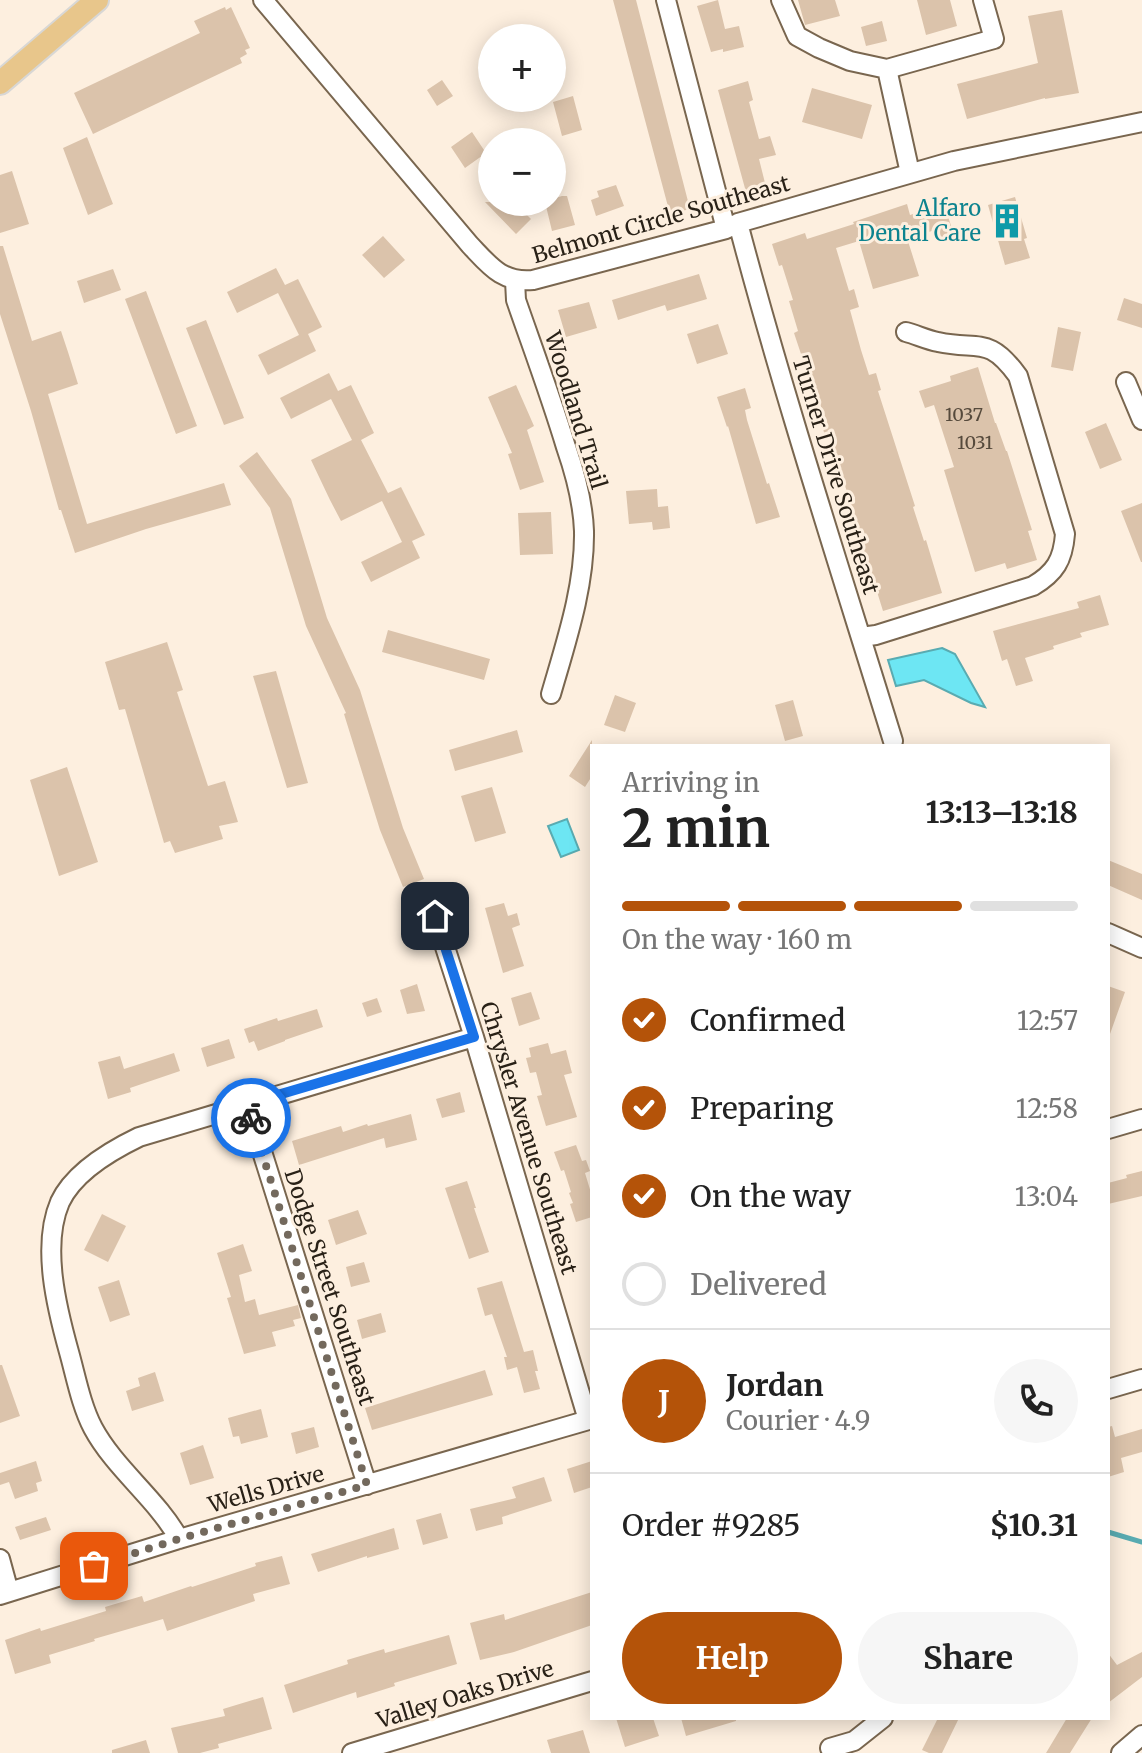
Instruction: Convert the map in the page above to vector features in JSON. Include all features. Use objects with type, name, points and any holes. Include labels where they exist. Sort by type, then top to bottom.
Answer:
[{"type":"main road","points":[[0,83],[97,0]]},
{"type":"street","name":"Belmont Circle Southeast","points":[[263,0],[470,245],[499,273],[515,281],[533,280],[732,226],[954,161],[1142,122]]},
{"type":"street","name":"Turner Drive Southeast","points":[[666,0],[732,226],[759,302],[893,741]]},
{"type":"street","points":[[781,0],[797,36],[850,61],[887,69],[994,39],[983,0]]},
{"type":"street","points":[[887,69],[910,173]]},
{"type":"street","name":"Woodland Trail","points":[[515,281],[516,300],[574,470],[584,530],[577,592],[551,694]]},
{"type":"street","points":[[861,637],[1033,586],[1045,579],[1064,552],[1065,534],[1018,376],[1008,362],[980,345],[939,343],[906,332]]},
{"type":"street","points":[[1126,382],[1142,420]]},
{"type":"street","name":"Chrysler Avenue Southeast","points":[[435,916],[590,1419]]},
{"type":"street","points":[[1110,934],[1142,948]]},
{"type":"street","points":[[179,1539],[87,1416],[52,1272],[55,1218],[61,1201],[88,1169],[107,1154],[139,1137],[474,1037]]},
{"type":"street","name":"Dodge Street Southeast","points":[[247,1104],[367,1485]]},
{"type":"street","points":[[1110,1128],[1142,1119]]},
{"type":"street","points":[[1110,1388],[1142,1379]]},
{"type":"street","name":"Wells Drive","points":[[5,1594],[179,1539],[590,1419]]},
{"type":"street","points":[[0,1559],[5,1594]]},
{"type":"street","name":"Valley Oaks Drive","points":[[352,1753],[590,1682]]},
{"type":"street","points":[[830,1748],[854,1741],[880,1720]]},
{"type":"street","points":[[1121,1753],[1142,1735]]},
{"type":"water","points":[[942,648],[955,654],[985,707],[924,680],[896,686],[888,660]]},
{"type":"water","points":[[567,819],[579,850],[561,857],[548,826]]},
{"type":"building","points":[[613,0],[636,0],[690,209],[670,214]]},
{"type":"building","points":[[718,0],[725,29],[739,26],[744,47],[711,52],[697,6]]},
{"type":"building","points":[[798,0],[835,0],[840,16],[805,25]]},
{"type":"building","points":[[917,0],[950,0],[957,26],[926,35]]},
{"type":"building","points":[[225,7],[226,10],[231,7],[250,48],[240,58],[242,63],[93,134],[74,93],[200,33],[194,21]]},
{"type":"building","points":[[1062,10],[1079,93],[1045,98],[967,119],[957,84],[1038,63],[1028,16]]},
{"type":"building","points":[[882,21],[887,41],[866,46],[861,27]]},
{"type":"building","points":[[442,80],[453,96],[437,106],[427,90]]},
{"type":"building","points":[[748,81],[753,100],[749,102],[759,139],[770,136],[776,155],[759,159],[766,187],[746,192],[718,90]]},
{"type":"building","points":[[812,88],[872,105],[862,139],[802,122]]},
{"type":"building","points":[[573,96],[582,130],[566,135],[566,128],[560,128],[556,112],[566,112],[566,98]]},
{"type":"building","points":[[472,132],[478,141],[478,159],[465,168],[451,147]]},
{"type":"building","points":[[87,137],[113,204],[88,215],[63,148]]},
{"type":"building","points":[[12,171],[29,224],[0,233],[0,175]]},
{"type":"building","points":[[616,185],[624,206],[596,216],[591,200],[599,197],[597,191]]},
{"type":"building","points":[[567,196],[575,225],[552,231],[548,216],[566,216]]},
{"type":"building","name":"Alfaro Dental Care","points":[[1015,197],[1030,258],[1005,265],[988,205]]},
{"type":"building","points":[[907,204],[910,215],[944,204],[954,235],[935,241],[932,231],[907,238],[919,276],[873,289],[859,241],[836,248],[849,291],[854,289],[859,307],[850,310],[861,350],[869,375],[876,373],[881,390],[878,391],[942,593],[883,611],[865,553],[862,554],[855,531],[859,530],[830,438],[826,439],[819,416],[823,414],[815,385],[806,356],[802,357],[794,333],[798,331],[789,301],[793,300],[772,244],[805,233],[807,239]]},
{"type":"building","points":[[499,216],[528,216],[531,219],[516,234]]},
{"type":"building","points":[[383,236],[405,260],[384,278],[362,255]]},
{"type":"building","points":[[0,246],[3,246],[32,341],[61,331],[68,352],[78,384],[48,394],[87,524],[224,483],[231,505],[75,553],[0,314]]},
{"type":"building","points":[[276,268],[285,285],[298,279],[322,327],[308,334],[316,351],[268,375],[258,355],[299,335],[278,293],[237,313],[227,292]]},
{"type":"building","points":[[113,269],[121,290],[84,303],[77,281]]},
{"type":"building","points":[[699,274],[707,299],[667,311],[665,305],[618,320],[612,300]]},
{"type":"building","points":[[146,291],[197,426],[176,434],[125,299]]},
{"type":"building","points":[[1124,298],[1142,304],[1142,328],[1117,320]]},
{"type":"building","points":[[589,302],[597,328],[566,337],[558,310]]},
{"type":"building","points":[[206,320],[244,418],[224,425],[186,328]]},
{"type":"building","points":[[718,324],[728,354],[697,364],[687,334]]},
{"type":"building","points":[[1058,327],[1081,332],[1073,371],[1051,367]]},
{"type":"building","points":[[978,367],[1032,530],[1028,531],[1037,560],[1007,569],[1005,563],[975,572],[944,470],[954,467],[934,405],[925,408],[919,391],[951,381],[950,376]]},
{"type":"building","points":[[329,373],[338,391],[351,385],[374,433],[361,440],[388,493],[401,487],[425,535],[412,541],[420,558],[371,582],[361,562],[402,542],[382,501],[341,521],[311,460],[352,440],[331,399],[291,419],[280,398]]},
{"type":"building","points":[[516,385],[534,426],[527,430],[544,482],[520,490],[508,454],[512,453],[488,397]]},
{"type":"building","points":[[745,388],[751,408],[745,410],[747,420],[780,517],[756,524],[717,397]]},
{"type":"building","points":[[1106,423],[1122,460],[1100,469],[1085,432]]},
{"type":"building","points":[[257,452],[291,499],[327,618],[360,690],[403,828],[424,879],[403,887],[380,830],[346,713],[306,626],[270,508],[239,466]]},
{"type":"building","points":[[657,489],[658,507],[668,506],[670,528],[653,530],[652,522],[629,524],[626,491]]},
{"type":"building","points":[[1142,503],[1142,562],[1141,562],[1121,511]]},
{"type":"building","points":[[551,512],[553,554],[520,555],[518,513]]},
{"type":"building","points":[[1100,595],[1109,625],[1080,633],[1082,637],[1025,658],[1033,681],[1016,686],[1007,659],[1002,661],[993,631],[1079,608],[1077,602]]},
{"type":"building","points":[[388,630],[490,659],[484,680],[382,652]]},
{"type":"building","points":[[167,642],[183,690],[177,692],[208,786],[225,781],[238,822],[219,826],[223,839],[175,853],[170,841],[164,843],[125,709],[119,710],[105,662]]},
{"type":"building","points":[[276,671],[308,783],[287,788],[253,676]]},
{"type":"building","points":[[615,695],[636,703],[625,732],[604,725]]},
{"type":"building","points":[[793,700],[803,736],[785,741],[775,705]]},
{"type":"building","points":[[517,730],[523,752],[455,771],[449,750]]},
{"type":"building","points":[[592,740],[590,779],[585,787],[569,776]]},
{"type":"building","points":[[67,767],[98,862],[59,876],[30,780]]},
{"type":"building","points":[[492,787],[506,833],[475,842],[461,796]]},
{"type":"building","points":[[1110,861],[1142,874],[1142,900],[1110,886]]},
{"type":"building","points":[[504,903],[508,916],[517,913],[520,925],[512,928],[524,966],[503,973],[485,908]]},
{"type":"building","points":[[417,984],[425,1011],[407,1014],[400,990]]},
{"type":"building","points":[[1110,987],[1125,992],[1110,1034]]},
{"type":"building","points":[[531,992],[540,1019],[519,1026],[511,998]]},
{"type":"building","points":[[377,998],[382,1012],[367,1017],[362,1003]]},
{"type":"building","points":[[317,1009],[323,1027],[258,1051],[254,1041],[249,1043],[244,1029]]},
{"type":"building","points":[[229,1039],[235,1058],[207,1067],[201,1048]]},
{"type":"building","points":[[548,1043],[551,1054],[566,1050],[572,1073],[564,1075],[577,1117],[546,1126],[537,1096],[542,1095],[536,1072],[530,1073],[526,1058],[531,1057],[529,1048]]},
{"type":"building","points":[[174,1053],[180,1071],[108,1099],[98,1062],[120,1056],[124,1069]]},
{"type":"building","points":[[460,1092],[465,1112],[442,1118],[436,1099]]},
{"type":"building","points":[[411,1114],[417,1140],[386,1148],[384,1138],[299,1165],[292,1141],[341,1126],[343,1132]]},
{"type":"building","points":[[576,1145],[582,1161],[586,1160],[590,1171],[585,1173],[590,1189],[590,1218],[576,1222],[570,1204],[573,1203],[571,1192],[554,1152]]},
{"type":"building","points":[[1142,1171],[1142,1196],[1110,1204],[1110,1182],[1127,1178],[1126,1175]]},
{"type":"building","points":[[467,1181],[489,1252],[469,1259],[445,1188]]},
{"type":"building","points":[[358,1210],[367,1234],[336,1245],[328,1220]]},
{"type":"building","points":[[102,1214],[126,1226],[108,1262],[84,1250]]},
{"type":"building","points":[[243,1244],[252,1271],[239,1275],[245,1302],[255,1299],[259,1315],[298,1305],[301,1318],[293,1320],[295,1326],[272,1332],[276,1346],[244,1354],[217,1253]]},
{"type":"building","points":[[364,1262],[370,1282],[351,1287],[346,1267]]},
{"type":"building","points":[[119,1280],[130,1315],[110,1322],[98,1287]]},
{"type":"building","points":[[502,1281],[524,1352],[533,1350],[540,1389],[524,1393],[517,1367],[507,1370],[504,1357],[507,1357],[492,1314],[485,1316],[477,1288]]},
{"type":"building","points":[[381,1313],[386,1332],[362,1339],[357,1320]]},
{"type":"building","points":[[0,1365],[20,1416],[0,1423]]},
{"type":"building","points":[[485,1370],[493,1395],[372,1430],[365,1408]]},
{"type":"building","points":[[155,1372],[164,1401],[132,1411],[126,1391],[140,1386],[138,1378]]},
{"type":"building","points":[[261,1409],[268,1437],[241,1444],[239,1436],[233,1437],[228,1418]]},
{"type":"building","points":[[1110,1426],[1115,1437],[1142,1429],[1142,1452],[1121,1458],[1124,1472],[1110,1476]]},
{"type":"building","points":[[314,1427],[319,1447],[296,1454],[291,1433]]},
{"type":"building","points":[[203,1445],[214,1478],[190,1485],[180,1453]]},
{"type":"building","points":[[36,1461],[42,1481],[36,1483],[38,1491],[15,1499],[9,1482],[0,1485],[0,1473]]},
{"type":"building","points":[[590,1462],[590,1488],[574,1493],[567,1469]]},
{"type":"building","points":[[544,1477],[552,1501],[502,1517],[503,1524],[476,1531],[470,1509],[516,1498],[512,1487]]},
{"type":"building","points":[[441,1513],[448,1538],[423,1545],[416,1520]]},
{"type":"building","points":[[46,1517],[51,1530],[20,1540],[15,1527]]},
{"type":"building","points":[[394,1528],[399,1549],[318,1572],[311,1554]]},
{"type":"building","points":[[282,1556],[290,1584],[253,1594],[255,1601],[167,1631],[163,1619],[94,1639],[49,1655],[51,1663],[15,1674],[5,1640],[106,1611],[105,1607],[142,1596],[144,1602]]},
{"type":"building","points":[[590,1593],[590,1626],[514,1652],[480,1660],[470,1623],[504,1614],[505,1620]]},
{"type":"building","points":[[449,1635],[457,1664],[357,1698],[356,1692],[293,1713],[284,1685],[348,1664],[347,1660]]},
{"type":"building","points":[[1142,1652],[1142,1677],[1110,1701],[1110,1656],[1117,1665]]},
{"type":"building","points":[[263,1697],[272,1729],[218,1744],[219,1748],[200,1753],[178,1753],[171,1728],[225,1716],[223,1709]]},
{"type":"building","points":[[617,1720],[654,1720],[659,1736],[625,1747]]},
{"type":"building","points":[[682,1720],[736,1720],[736,1721],[686,1736]]},
{"type":"building","points":[[937,1720],[958,1720],[942,1753],[922,1750]]},
{"type":"building","points":[[1066,1720],[1091,1720],[1070,1753],[1046,1753]]},
{"type":"building","points":[[583,1730],[590,1753],[551,1753],[547,1740]]},
{"type":"building","points":[[146,1740],[150,1753],[112,1753],[112,1750]]},
{"type":"waterway","points":[[1110,1533],[1142,1542]]},
{"type":"way so far","points":[[94,1566],[367,1485],[251,1118]]},
{"type":"place","name":"Alfaro Dental Care","points":[[1007,221]]},
{"type":"route","points":[[251,1118],[247,1104],[474,1037],[435,916]]}]
